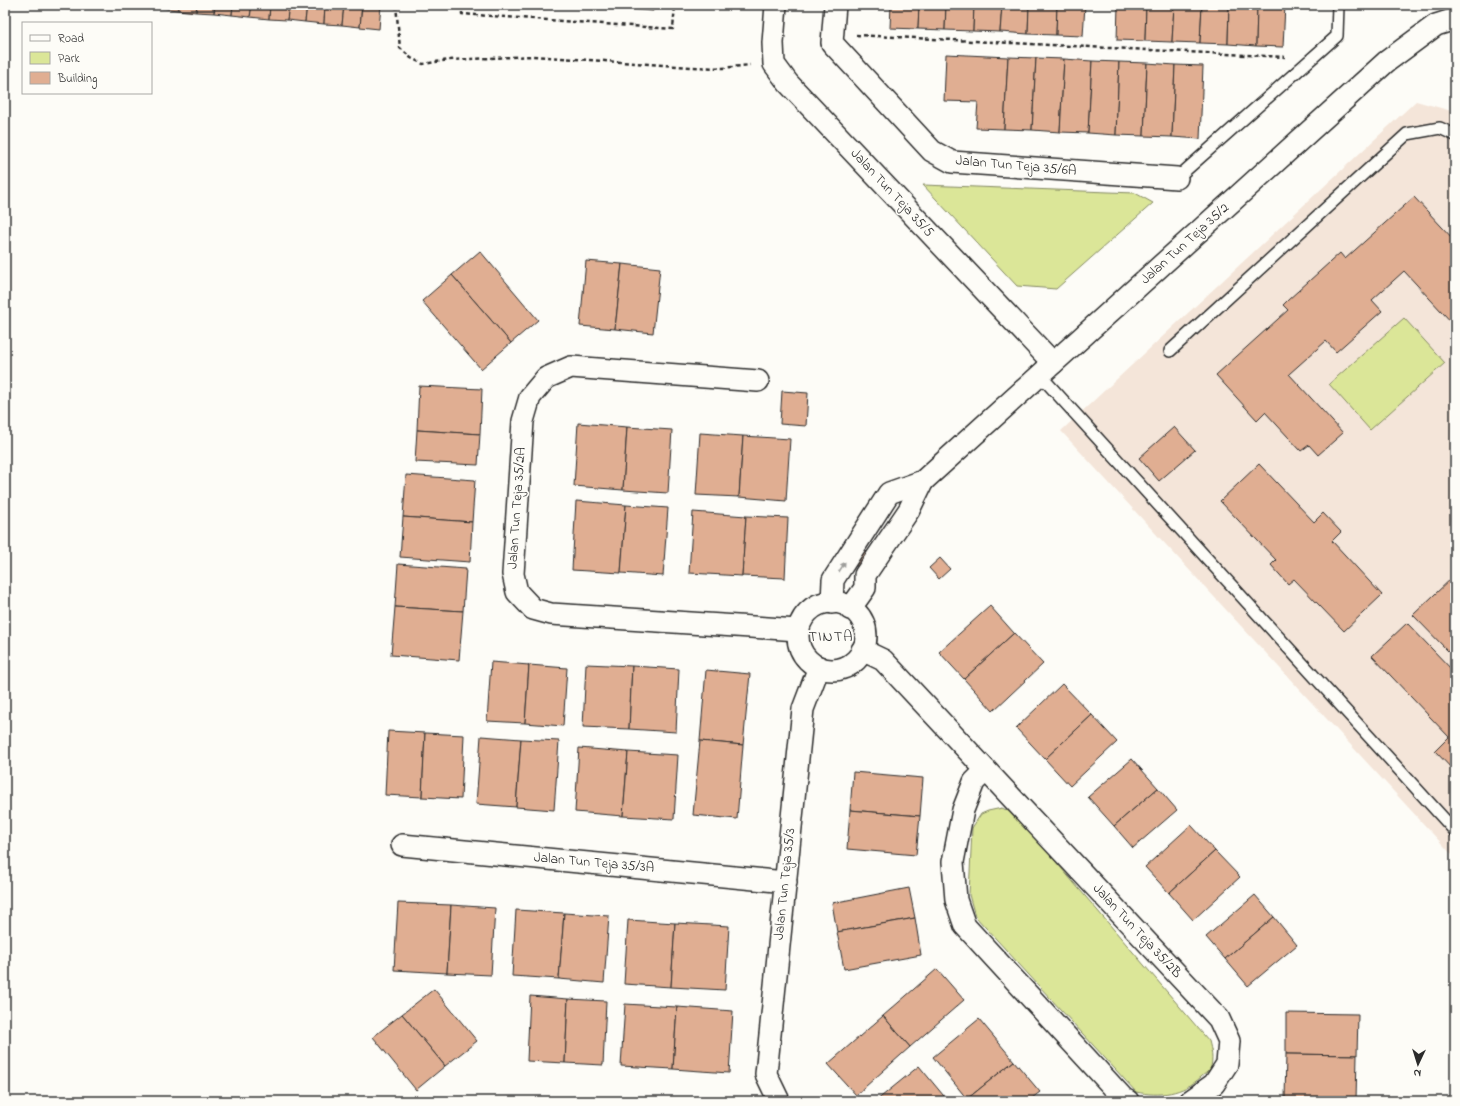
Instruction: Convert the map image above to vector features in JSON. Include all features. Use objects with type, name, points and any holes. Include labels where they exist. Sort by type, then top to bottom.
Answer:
[{"type":"street","points":[[774,64],[773,43],[776,5]]},
{"type":"street","points":[[832,38],[834,5]]},
{"type":"street","name":"Jalan Tun Teja 35/2","points":[[923,481],[910,510],[865,575],[865,588],[841,606],[833,580],[889,493],[923,481],[1386,62],[1436,25],[1455,19]]},
{"type":"street","name":"Jalan Tun Teja 35/6A","points":[[832,38],[932,151],[952,162],[1177,178]]},
{"type":"street","name":"Jalan Tun Teja 35/5","points":[[774,64],[788,83],[1047,369]]},
{"type":"street","name":"Jalan Tun Teja 35/2A","points":[[758,381],[571,367],[546,378],[530,398],[523,421],[513,574],[518,592],[533,609],[551,614],[798,630]]},
{"type":"street","points":[[827,603],[841,606],[855,612],[862,621],[865,630],[865,641],[857,659],[850,665],[841,669],[831,670],[812,664],[805,658],[800,649],[798,630],[802,620],[808,612],[817,606],[827,603]]},
{"type":"street","name":"Jalan Tun Teja 35/2B","points":[[862,650],[884,660],[1219,1019],[1229,1041],[1227,1064],[1214,1084],[1190,1101]]},
{"type":"street","name":"Jalan Tun Teja 35/3","points":[[778,1101],[766,1074],[803,709],[819,667]]},
{"type":"street","points":[[986,770],[974,782],[963,810],[954,862],[956,900],[964,926],[1124,1099],[1128,1101]]},
{"type":"street","name":"Jalan Tun Teja 35/3A","points":[[402,845],[786,882]]},
{"type":"lane","points":[[1177,178],[1337,36],[1338,5]]},
{"type":"lane","points":[[1170,351],[1407,134],[1440,128],[1455,135]]},
{"type":"lane","points":[[1047,369],[1455,831]]},
{"type":"path","points":[[396,5],[400,48],[411,58],[423,64],[449,60],[533,56],[691,67],[723,68],[774,64]]},
{"type":"path","points":[[462,5],[462,14],[673,29],[675,5]]},
{"type":"path","points":[[832,38],[1311,58]]},
{"type":"shaded area","points":[[1416,101],[1455,112],[1455,858],[1061,431]]},
{"type":"green space","points":[[923,185],[1135,193],[1153,203],[1056,289],[1017,286]]},
{"type":"green space","points":[[1404,318],[1445,363],[1370,430],[1329,384]]},
{"type":"green space","points":[[1002,808],[1015,814],[1209,1041],[1212,1058],[1210,1069],[1194,1083],[1179,1091],[1170,1093],[1153,1094],[1136,1092],[975,916],[969,895],[972,828],[981,814]]},
{"type":"building","points":[[141,5],[160,5],[160,8],[141,7]]},
{"type":"building","points":[[160,5],[178,5],[178,10],[160,8]]},
{"type":"building","points":[[178,5],[197,5],[196,12],[178,10]]},
{"type":"building","points":[[197,5],[215,5],[214,13],[196,12]]},
{"type":"building","points":[[215,5],[233,5],[232,15],[214,13]]},
{"type":"building","points":[[233,5],[252,5],[250,17],[232,15]]},
{"type":"building","points":[[252,5],[270,5],[269,19],[250,17]]},
{"type":"building","points":[[270,5],[289,5],[287,20],[269,19]]},
{"type":"building","points":[[289,5],[307,5],[305,22],[287,20]]},
{"type":"building","points":[[307,5],[325,5],[324,24],[305,22]]},
{"type":"building","points":[[325,5],[344,5],[342,25],[324,24]]},
{"type":"building","points":[[344,5],[362,5],[360,27],[342,25]]},
{"type":"building","points":[[362,5],[381,5],[379,29],[360,27]]},
{"type":"building","points":[[579,5],[604,5],[604,8]]},
{"type":"building","points":[[604,5],[629,5],[629,9],[604,8]]},
{"type":"building","points":[[629,5],[654,5],[653,11],[629,9]]},
{"type":"building","points":[[891,5],[919,5],[918,29],[890,28]]},
{"type":"building","points":[[919,5],[946,5],[945,30],[918,29]]},
{"type":"building","points":[[946,5],[974,5],[973,31],[945,30]]},
{"type":"building","points":[[974,5],[1002,5],[1000,32],[973,31]]},
{"type":"building","points":[[1002,5],[1029,5],[1028,34],[1000,32]]},
{"type":"building","points":[[1029,5],[1057,5],[1056,35],[1028,34]]},
{"type":"building","points":[[1057,5],[1085,5],[1083,36],[1056,35]]},
{"type":"building","points":[[1118,5],[1146,5],[1145,41],[1117,40]]},
{"type":"building","points":[[1146,5],[1174,5],[1172,42],[1145,41]]},
{"type":"building","points":[[1174,5],[1202,5],[1200,43],[1172,42]]},
{"type":"building","points":[[1202,5],[1229,5],[1228,44],[1200,43]]},
{"type":"building","points":[[1229,5],[1257,5],[1256,46],[1228,44]]},
{"type":"building","points":[[1257,5],[1285,5],[1283,47],[1256,46]]},
{"type":"building","points":[[946,54],[1008,57],[1004,129],[976,128],[978,102],[944,101]]},
{"type":"building","points":[[1008,57],[1036,58],[1032,130],[1004,129]]},
{"type":"building","points":[[1036,58],[1064,59],[1060,132],[1032,130]]},
{"type":"building","points":[[1064,59],[1092,61],[1088,133],[1060,132]]},
{"type":"building","points":[[1092,61],[1119,62],[1116,135],[1088,133]]},
{"type":"building","points":[[1119,62],[1147,63],[1144,136],[1116,135]]},
{"type":"building","points":[[1147,63],[1175,65],[1172,137],[1144,136]]},
{"type":"building","points":[[1175,65],[1203,66],[1200,139],[1172,137]]},
{"type":"building","points":[[1414,197],[1455,241],[1455,249],[1452,252],[1455,255],[1455,326],[1404,271],[1372,300],[1382,311],[1336,352],[1326,341],[1289,374],[1343,433],[1318,455],[1309,445],[1301,451],[1265,412],[1257,420],[1216,375],[1288,310],[1283,305],[1340,253],[1345,259]]},
{"type":"building","points":[[480,251],[538,320],[511,343],[452,275]]},
{"type":"building","points":[[586,261],[622,264],[615,329],[580,326]]},
{"type":"building","points":[[622,264],[660,268],[653,333],[615,329]]},
{"type":"building","points":[[452,275],[511,343],[481,369],[422,301]]},
{"type":"building","points":[[419,386],[482,389],[480,434],[417,430]]},
{"type":"building","points":[[782,391],[808,393],[806,426],[780,424]]},
{"type":"building","points":[[578,423],[627,427],[623,490],[574,486]]},
{"type":"building","points":[[627,427],[672,430],[668,493],[623,490]]},
{"type":"building","points":[[1174,427],[1195,450],[1159,481],[1139,458]]},
{"type":"building","points":[[417,430],[480,434],[478,465],[415,462]]},
{"type":"building","points":[[700,433],[743,436],[739,497],[696,495]]},
{"type":"building","points":[[743,436],[790,439],[786,501],[739,497]]},
{"type":"building","points":[[1259,464],[1314,522],[1323,513],[1341,532],[1332,541],[1382,595],[1344,631],[1294,579],[1288,584],[1271,565],[1276,560],[1220,501]]},
{"type":"building","points":[[406,475],[475,480],[472,522],[403,517]]},
{"type":"building","points":[[576,501],[626,505],[621,573],[572,570]]},
{"type":"building","points":[[626,505],[668,508],[663,576],[621,573]]},
{"type":"building","points":[[693,512],[746,516],[742,576],[689,573]]},
{"type":"building","points":[[746,516],[788,518],[785,578],[742,576]]},
{"type":"building","points":[[403,517],[472,522],[470,562],[400,557]]},
{"type":"building","points":[[864,550],[872,555],[863,570],[855,565]]},
{"type":"building","points":[[940,558],[950,569],[939,579],[929,568]]},
{"type":"building","points":[[398,564],[466,569],[463,611],[395,607]]},
{"type":"building","points":[[1455,575],[1455,644],[1448,651],[1413,615]]},
{"type":"building","points":[[990,606],[1014,633],[964,679],[939,652]]},
{"type":"building","points":[[395,607],[463,611],[459,660],[391,655]]},
{"type":"building","points":[[1407,623],[1455,673],[1455,772],[1435,751],[1449,737],[1372,656]]},
{"type":"building","points":[[1014,633],[1043,664],[993,711],[964,679]]},
{"type":"building","points":[[491,662],[529,665],[525,723],[487,721]]},
{"type":"building","points":[[586,664],[632,666],[629,729],[583,727]]},
{"type":"building","points":[[529,665],[567,668],[563,726],[525,723]]},
{"type":"building","points":[[632,666],[679,669],[676,732],[629,729]]},
{"type":"building","points":[[706,670],[750,674],[743,745],[700,741]]},
{"type":"building","points":[[1062,684],[1092,715],[1045,759],[1016,728]]},
{"type":"building","points":[[1092,715],[1117,742],[1070,786],[1045,759]]},
{"type":"building","points":[[388,731],[425,733],[422,797],[385,795]]},
{"type":"building","points":[[425,733],[464,735],[461,799],[422,797]]},
{"type":"building","points":[[481,736],[521,739],[516,807],[476,804]]},
{"type":"building","points":[[521,739],[559,741],[554,810],[516,807]]},
{"type":"building","points":[[700,741],[743,745],[737,819],[693,815]]},
{"type":"building","points":[[579,748],[628,752],[623,816],[575,812]]},
{"type":"building","points":[[628,752],[678,755],[674,819],[623,816]]},
{"type":"building","points":[[1132,759],[1158,788],[1114,826],[1088,797]]},
{"type":"building","points":[[853,772],[923,778],[920,816],[850,810]]},
{"type":"building","points":[[1158,788],[1177,810],[1133,848],[1114,826]]},
{"type":"building","points":[[850,810],[920,816],[916,855],[847,849]]},
{"type":"building","points":[[1191,825],[1215,851],[1169,893],[1145,867]]},
{"type":"building","points":[[1215,851],[1240,877],[1193,920],[1169,893]]},
{"type":"building","points":[[909,888],[915,918],[837,932],[832,903]]},
{"type":"building","points":[[1255,895],[1274,917],[1225,959],[1206,937]]},
{"type":"building","points":[[398,903],[451,905],[447,973],[394,970]]},
{"type":"building","points":[[451,905],[495,908],[491,975],[447,973]]},
{"type":"building","points":[[516,910],[564,913],[559,979],[512,976]]},
{"type":"building","points":[[564,913],[609,916],[604,983],[559,979]]},
{"type":"building","points":[[1274,917],[1297,945],[1248,986],[1225,959]]},
{"type":"building","points":[[915,918],[921,955],[844,969],[837,932]]},
{"type":"building","points":[[628,920],[675,923],[671,987],[624,984]]},
{"type":"building","points":[[675,923],[729,926],[725,990],[671,987]]},
{"type":"building","points":[[937,969],[964,1000],[910,1047],[883,1016]]},
{"type":"building","points":[[434,989],[477,1041],[445,1066],[402,1014]]},
{"type":"building","points":[[530,996],[568,999],[565,1063],[527,1061]]},
{"type":"building","points":[[568,999],[606,1001],[603,1065],[565,1063]]},
{"type":"building","points":[[625,1004],[677,1007],[673,1069],[621,1066]]},
{"type":"building","points":[[677,1007],[733,1011],[729,1073],[673,1069]]},
{"type":"building","points":[[1286,1013],[1358,1014],[1357,1055],[1286,1054]]},
{"type":"building","points":[[402,1014],[445,1066],[416,1090],[373,1037]]},
{"type":"building","points":[[883,1016],[910,1047],[856,1095],[828,1064]]},
{"type":"building","points":[[979,1019],[1014,1061],[967,1099],[933,1057]]},
{"type":"building","points":[[1286,1054],[1357,1055],[1356,1100],[1285,1099]]},
{"type":"building","points":[[1014,1061],[1040,1092],[1028,1101],[969,1101],[967,1099]]},
{"type":"building","points":[[919,1066],[948,1101],[876,1101]]},
{"type":"district","name":"TINTA","points":[[831,637]]}]
